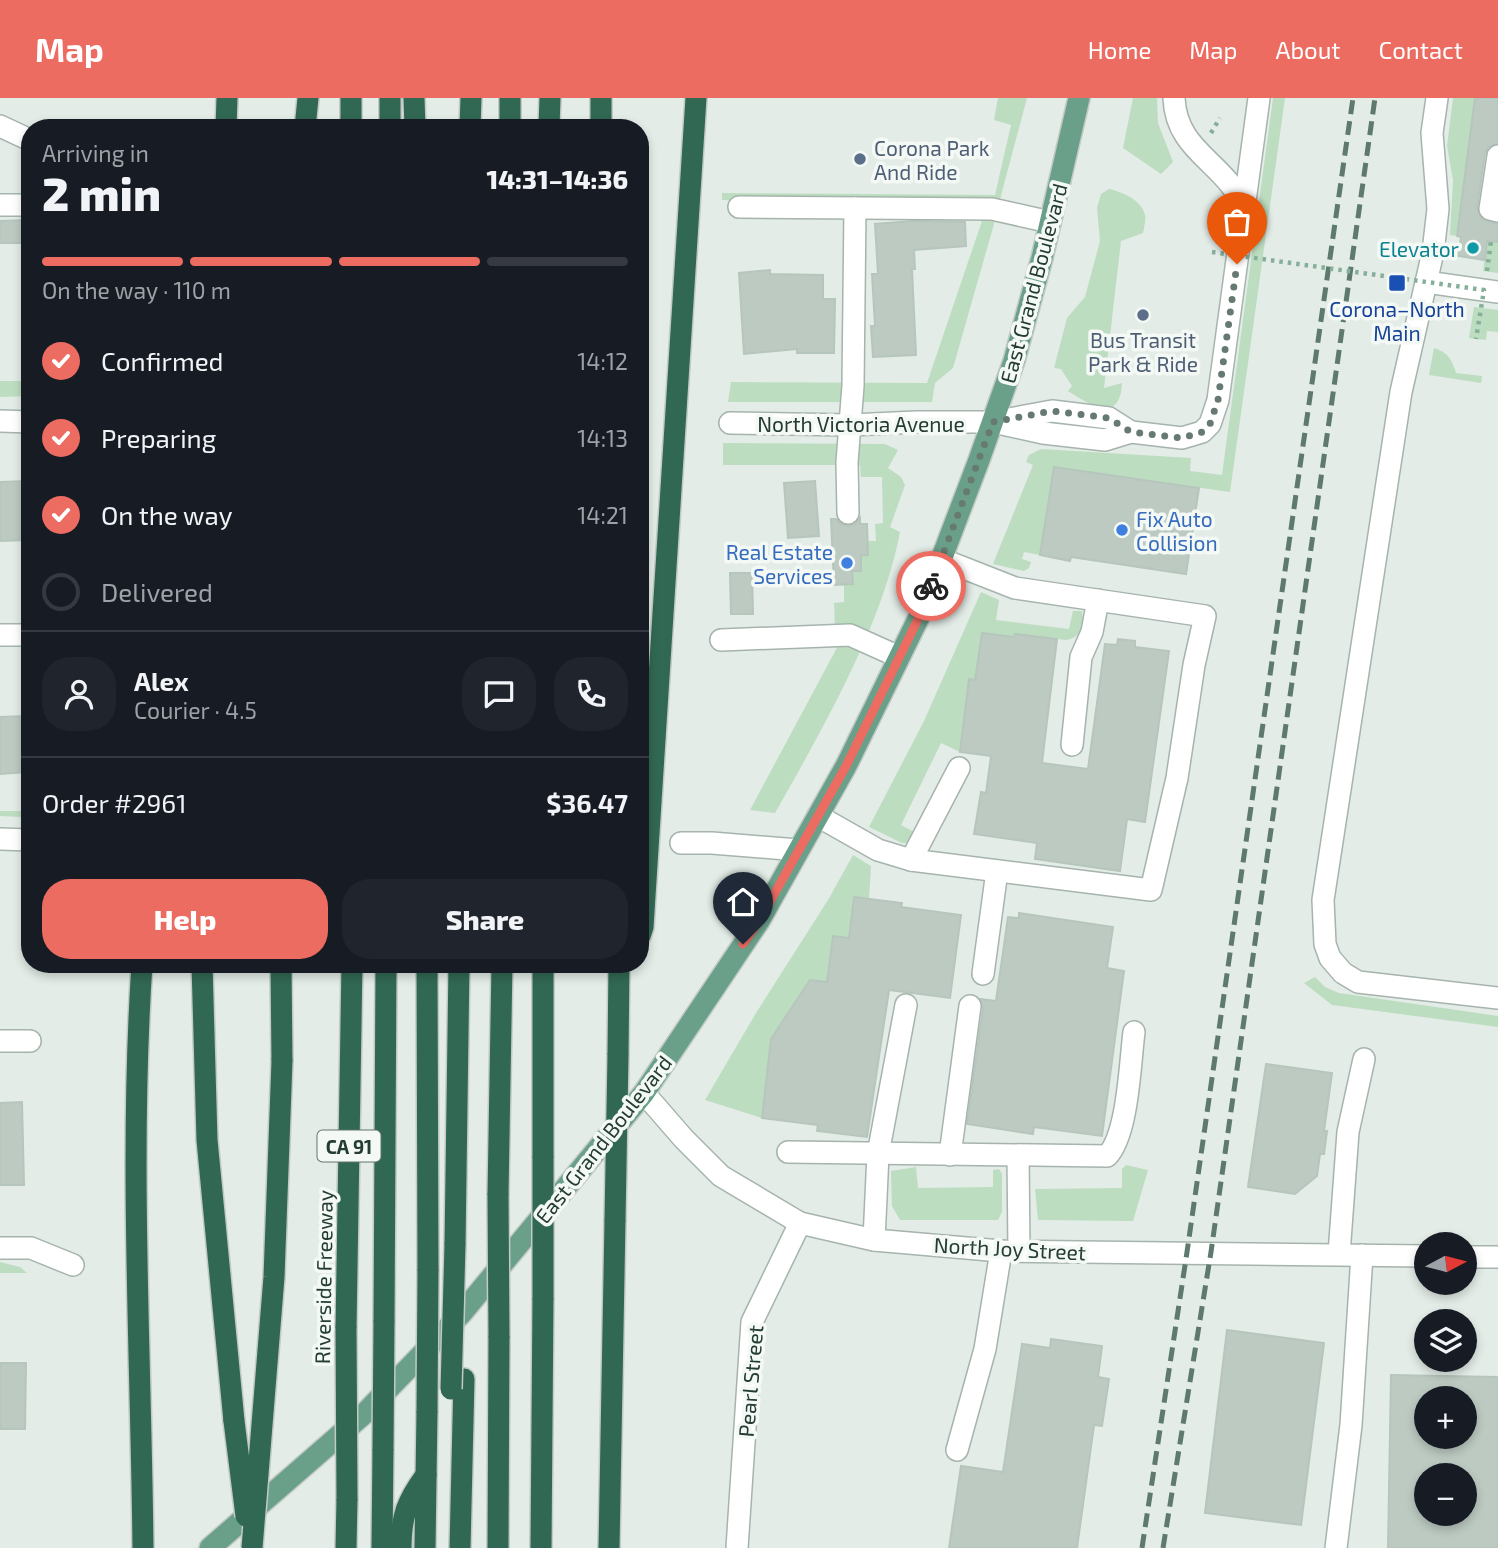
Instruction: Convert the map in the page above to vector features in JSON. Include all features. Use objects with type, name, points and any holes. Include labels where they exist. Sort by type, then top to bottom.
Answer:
[{"type":"highway","points":[[226,119],[227,98]]},
{"type":"highway","points":[[306,119],[308,98]]},
{"type":"highway","points":[[351,98],[351,119]]},
{"type":"highway","points":[[390,98],[390,119]]},
{"type":"highway","points":[[414,98],[415,119]]},
{"type":"highway","points":[[470,119],[471,98]]},
{"type":"highway","points":[[510,98],[510,119]]},
{"type":"highway","points":[[549,119],[550,98]]},
{"type":"highway","points":[[601,98],[601,119]]},
{"type":"highway","points":[[649,833],[696,98]]},
{"type":"highway","points":[[141,973],[138,1027],[137,1201],[143,1548]]},
{"type":"highway","points":[[202,973],[207,1140],[234,1421],[251,1548]]},
{"type":"highway","points":[[251,1548],[274,1277],[282,1061],[281,973]]},
{"type":"highway","name":"Riverside Freeway","points":[[346,1548],[346,1328],[352,973]]},
{"type":"highway","points":[[382,1548],[386,973]]},
{"type":"highway","points":[[425,1548],[427,973]]},
{"type":"highway","points":[[459,973],[461,1241]]},
{"type":"highway","points":[[460,1548],[458,1384],[472,973]]},
{"type":"highway","points":[[498,1548],[498,1195],[502,973]]},
{"type":"highway","points":[[541,1548],[543,973]]},
{"type":"highway","points":[[609,1548],[619,973]]},
{"type":"highway","points":[[619,1011],[630,973]]},
{"type":"highway","points":[[448,1548],[458,1384]]},
{"type":"highway","points":[[401,1548],[401,1522],[405,1510],[426,1475]]},
{"type":"main road","name":"East Grand Boulevard","points":[[210,1548],[365,1413],[461,1314],[644,1093],[759,921],[846,766],[920,615],[1014,361],[1051,222],[1079,98]]},
{"type":"street","points":[[1174,98],[1175,112],[1183,135],[1234,187],[1245,210]]},
{"type":"street","points":[[1245,210],[1259,98]]},
{"type":"street","points":[[1437,98],[1432,134],[1438,209],[1433,252],[1401,392],[1323,900],[1325,944],[1330,958],[1343,973],[1358,982],[1498,998]]},
{"type":"street","points":[[0,126],[21,136]]},
{"type":"street","points":[[1498,156],[1490,209],[1498,211]]},
{"type":"street","points":[[0,205],[21,205]]},
{"type":"street","points":[[739,207],[992,209],[1051,222]]},
{"type":"street","points":[[848,513],[847,462],[851,425],[855,208]]},
{"type":"street","name":"North Victoria Avenue","points":[[730,423],[851,425],[993,422],[1043,433],[1105,440],[1131,432],[1182,438],[1202,432],[1210,424],[1218,400],[1245,210]]},
{"type":"street","points":[[1426,282],[1491,291]]},
{"type":"street","points":[[0,421],[21,422]]},
{"type":"street","points":[[818,816],[878,850],[911,860],[1151,890],[1177,778],[1194,665],[1205,616],[1015,588],[941,559]]},
{"type":"street","points":[[1072,745],[1081,657],[1092,632],[1098,600]]},
{"type":"street","points":[[0,635],[21,635]]},
{"type":"street","points":[[721,640],[850,635],[900,657]]},
{"type":"street","points":[[911,860],[959,768]]},
{"type":"street","points":[[0,839],[21,840]]},
{"type":"street","points":[[681,843],[798,850]]},
{"type":"street","points":[[983,974],[997,871]]},
{"type":"street","points":[[874,1240],[878,1154],[906,1005]]},
{"type":"street","points":[[950,1155],[970,1006]]},
{"type":"street","points":[[788,1152],[1107,1156],[1122,1128],[1134,1032]]},
{"type":"street","points":[[0,1041],[30,1041]]},
{"type":"street","points":[[1339,1254],[1348,1132],[1364,1059]]},
{"type":"street","name":"North Joy Street","points":[[644,1093],[721,1176],[800,1223],[874,1240],[1010,1251],[1414,1256]]},
{"type":"street","points":[[957,1450],[1010,1251],[1018,1156]]},
{"type":"street","name":"Pearl Street","points":[[737,1548],[752,1322],[800,1223]]},
{"type":"street","points":[[0,1248],[31,1248],[72,1265]]},
{"type":"street","points":[[1336,1548],[1351,1425],[1362,1255]]},
{"type":"street","points":[[1477,1257],[1498,1258]]},
{"type":"path","points":[[1209,136],[1220,118]]},
{"type":"path","points":[[1476,339],[1491,291],[1488,251],[1491,241]]},
{"type":"path","points":[[1212,252],[1491,291]]},
{"type":"green space","points":[[998,98],[1027,98],[999,203],[722,200],[722,193],[995,195],[1011,125],[994,120]]},
{"type":"green space","points":[[1133,98],[1157,98],[1158,123],[1173,162],[1161,174],[1123,148]]},
{"type":"green space","points":[[1273,98],[1285,98],[1230,492],[1054,467],[1040,555],[1024,552],[1022,559],[1031,562],[1029,568],[1024,571],[993,564],[1033,465],[1026,462],[1029,455],[1041,449],[1191,458],[1190,471],[1222,475]]},
{"type":"green space","points":[[1453,98],[1475,98],[1457,236],[1450,235],[1453,180],[1447,146]]},
{"type":"green space","points":[[1109,189],[1136,201],[1143,210],[1145,219],[1143,233],[1121,241],[1104,388],[1122,383],[1116,404],[1110,408],[1102,408],[1085,402],[1068,391],[1072,386],[1061,369],[1054,368],[1067,318],[1085,297],[1100,241],[1097,208],[1101,194]]},
{"type":"green space","points":[[984,215],[996,217],[953,368],[935,383],[932,402],[728,402],[731,382],[927,383]]},
{"type":"green space","points":[[1487,241],[1498,242],[1498,273],[1483,271]]},
{"type":"green space","points":[[1474,307],[1498,310],[1498,332],[1487,331],[1486,340],[1469,338]]},
{"type":"green space","points":[[1434,348],[1449,357],[1456,373],[1482,376],[1481,383],[1429,375]]},
{"type":"green space","points":[[0,381],[21,381],[21,396],[0,397]]},
{"type":"green space","points":[[723,443],[885,444],[898,450],[888,468],[901,477],[905,485],[890,527],[900,532],[880,603],[849,676],[775,813],[750,810],[847,629],[835,628],[834,603],[844,602],[844,585],[853,584],[852,571],[861,571],[861,555],[868,555],[868,541],[876,541],[875,524],[883,523],[882,477],[861,477],[860,465],[723,465]]},
{"type":"green space","points":[[981,592],[999,600],[996,620],[1069,629],[1073,611],[1082,611],[1081,630],[1076,637],[1066,640],[982,633],[975,680],[969,680],[960,752],[941,743],[901,825],[914,832],[911,843],[902,843],[869,827],[924,721]]},
{"type":"green space","points":[[0,811],[21,811],[21,817],[0,816]]},
{"type":"green space","points":[[853,855],[871,866],[869,899],[854,897],[849,938],[833,937],[827,982],[810,980],[771,1039],[762,1118],[705,1100],[756,1013],[828,900]]},
{"type":"green space","points":[[1315,977],[1325,987],[1339,993],[1498,1016],[1498,1027],[1332,1005],[1304,983]]},
{"type":"green space","points":[[1126,1165],[1148,1170],[1133,1221],[1038,1220],[1035,1189],[1122,1188],[1122,1169]]},
{"type":"green space","points":[[916,1167],[918,1188],[993,1187],[993,1170],[999,1169],[1002,1174],[1002,1212],[998,1220],[900,1220],[892,1206],[891,1171]]},
{"type":"green space","points":[[0,1262],[20,1267],[27,1273],[0,1273]]},
{"type":"building","points":[[1475,98],[1498,98],[1498,143],[1488,147],[1485,153],[1477,208],[1482,219],[1498,224],[1498,242],[1487,241],[1485,260],[1458,256],[1461,237],[1457,236]]},
{"type":"building","points":[[21,220],[21,243],[0,243],[0,221]]},
{"type":"building","points":[[913,221],[965,222],[966,246],[914,250],[915,269],[912,269],[916,355],[873,357],[871,326],[875,326],[872,274],[878,274],[875,224]]},
{"type":"building","points":[[770,270],[770,274],[823,275],[823,299],[835,299],[834,353],[797,353],[797,349],[744,354],[739,273]]},
{"type":"building","name":"Fix Auto Collision","points":[[1054,467],[1199,488],[1186,574],[1040,555]]},
{"type":"building","points":[[21,481],[21,540],[0,541],[0,482]]},
{"type":"building","points":[[815,481],[819,536],[788,538],[784,483]]},
{"type":"building","name":"Real Estate Services","points":[[860,518],[860,524],[867,524],[868,555],[861,555],[861,571],[852,571],[853,584],[834,585],[831,519],[848,526],[855,524]]},
{"type":"building","points":[[730,573],[752,573],[753,614],[731,614]]},
{"type":"building","points":[[982,633],[1057,639],[1042,763],[1088,769],[1105,644],[1117,645],[1118,639],[1135,641],[1135,647],[1169,651],[1145,822],[1127,819],[1120,871],[1035,859],[1037,843],[974,834],[981,792],[986,793],[991,756],[960,752],[969,679],[975,680]]},
{"type":"building","points":[[21,716],[21,772],[0,774],[0,717]]},
{"type":"building","points":[[854,897],[961,915],[950,998],[889,990],[867,1137],[817,1131],[818,1125],[762,1118],[771,1039],[810,980],[827,982],[833,936],[849,938]]},
{"type":"building","points":[[1019,913],[1113,927],[1107,968],[1124,971],[1102,1136],[1034,1127],[1033,1134],[967,1124],[983,1008],[980,999],[996,1001],[1008,917],[1019,918]]},
{"type":"building","points":[[1266,1064],[1332,1073],[1324,1131],[1327,1131],[1324,1154],[1320,1154],[1317,1176],[1295,1194],[1248,1187]]},
{"type":"building","points":[[22,1102],[24,1185],[0,1185],[0,1103]]},
{"type":"building","points":[[1227,1330],[1324,1343],[1301,1525],[1205,1513]]},
{"type":"building","points":[[1051,1339],[1102,1346],[1098,1377],[1109,1379],[1102,1426],[1094,1425],[1077,1548],[949,1548],[961,1466],[1003,1472],[1022,1344],[1050,1348]]},
{"type":"building","points":[[0,1363],[26,1363],[25,1429],[0,1429]]},
{"type":"building","points":[[1391,1375],[1498,1377],[1498,1548],[1388,1548]]},
{"type":"railway","points":[[1142,1548],[1353,98]]},
{"type":"railway","points":[[1163,1548],[1211,1252],[1375,98]]},
{"type":"way so far","points":[[931,586],[993,422],[1052,411],[1109,418],[1131,432],[1182,438],[1202,432],[1210,424],[1218,400],[1237,264]]},
{"type":"place","name":"Corona Park And Ride","points":[[860,159]]},
{"type":"place","name":"Elevator","points":[[1473,248]]},
{"type":"place","name":"Corona–North Main","points":[[1397,283]]},
{"type":"place","name":"Bus Transit Park & Ride","points":[[1143,315]]},
{"type":"place","name":"Fix Auto Collision","points":[[1122,530]]},
{"type":"place","name":"Real Estate Services","points":[[847,563]]},
{"type":"route","points":[[743,944],[759,921],[846,766],[920,615],[931,586]]}]
